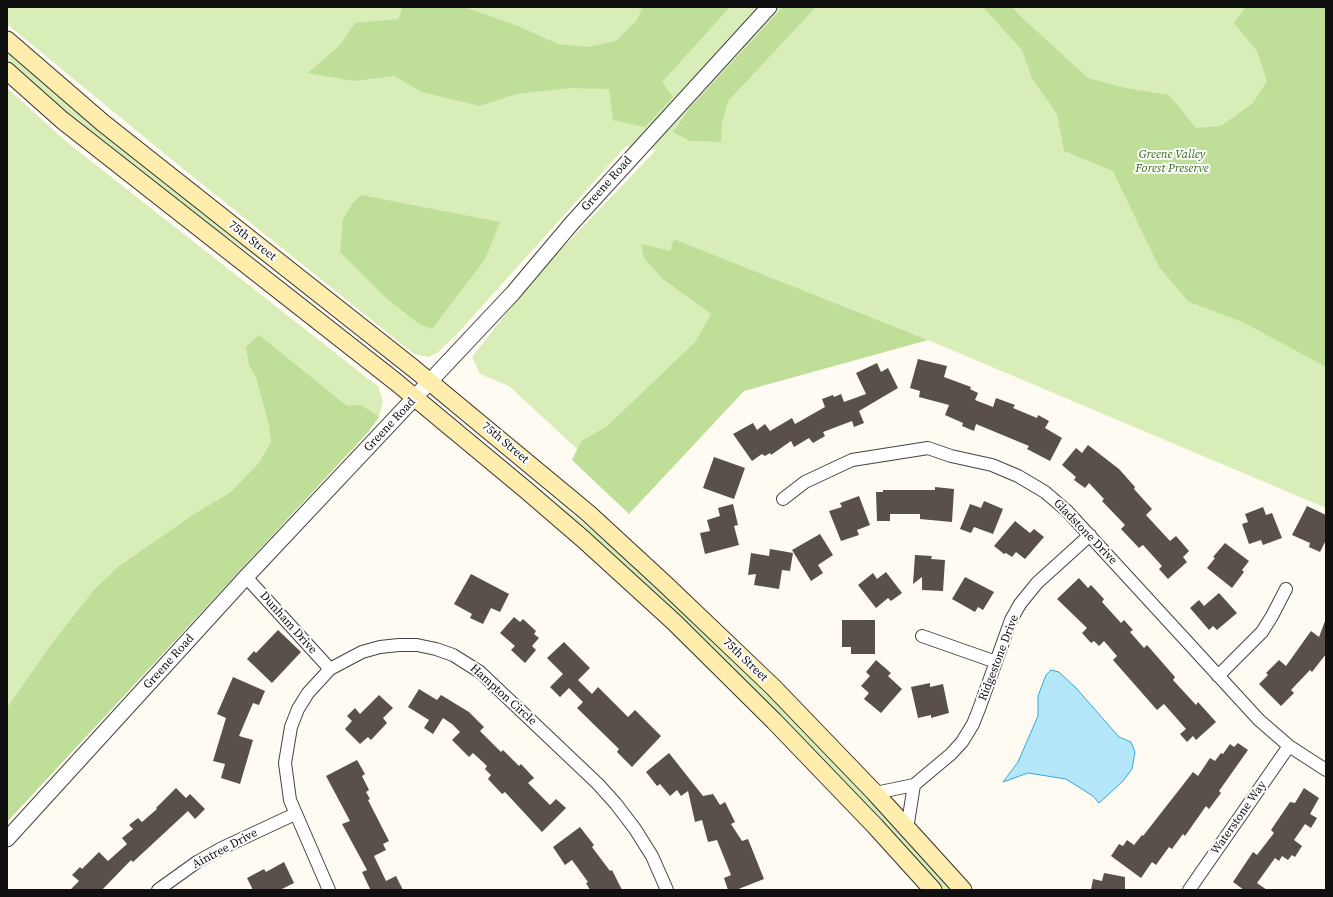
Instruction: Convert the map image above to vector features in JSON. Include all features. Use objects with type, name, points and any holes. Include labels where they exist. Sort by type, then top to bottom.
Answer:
[{"type":"main road","name":"75th Street","points":[[7,40],[103,123],[430,382],[576,503],[670,588],[773,687],[875,793],[963,890]]},
{"type":"main road","name":"75th Street","points":[[7,71],[62,120],[415,398],[526,490],[674,622],[824,772],[933,890]]},
{"type":"street","name":"Greene Road","points":[[7,839],[246,578],[513,293],[572,223],[769,7]]},
{"type":"street","name":"Gladstone Drive","points":[[783,499],[805,482],[852,460],[928,448],[951,456],[992,465],[1018,476],[1057,501],[1090,535],[1259,720],[1289,746],[1326,770]]},
{"type":"street","name":"Ridgestone Drive","points":[[875,793],[914,785],[951,754],[962,742],[977,714],[1012,620],[1020,604],[1037,583],[1090,535]]},
{"type":"street","name":"Dunham Drive","points":[[246,578],[330,669]]},
{"type":"street","points":[[1218,676],[1262,632],[1286,589]]},
{"type":"street","points":[[922,636],[996,662]]},
{"type":"street","name":"Hampton Circle","points":[[295,814],[286,782],[284,764],[286,745],[298,709],[308,693],[330,669],[362,652],[380,647],[398,645],[436,649],[464,661],[485,677],[598,784],[636,829],[652,856],[667,890]]},
{"type":"street","name":"Waterstone Way","points":[[1189,890],[1289,746]]},
{"type":"street","points":[[908,829],[914,785]]},
{"type":"street","points":[[295,814],[329,890]]},
{"type":"street","name":"Aintree Drive","points":[[158,890],[197,862],[222,848],[295,814]]},
{"type":"green space","name":"Greene Valley Forest Preserve","points":[[7,7],[1326,7],[1326,508],[928,340],[674,239],[664,280],[711,314],[695,342],[607,426],[581,441],[577,449],[509,386],[480,374],[472,357],[533,279],[656,150],[626,146],[457,334],[437,353],[428,357],[414,354],[171,159],[8,25]]},
{"type":"green space","points":[[403,7],[464,7],[518,26],[558,44],[587,47],[616,41],[637,20],[643,7],[730,7],[662,82],[673,97],[645,127],[613,120],[609,89],[571,88],[516,94],[480,106],[422,92],[394,76],[354,81],[308,73],[340,45],[355,23],[398,19]]},
{"type":"green space","points":[[783,7],[816,7],[728,101],[722,122],[721,142],[690,141],[673,132],[690,108]]},
{"type":"green space","name":"Greene Valley Forest Preserve","points":[[983,7],[1012,7],[1088,78],[1125,88],[1169,95],[1196,128],[1221,126],[1253,103],[1267,81],[1257,51],[1234,23],[1246,7],[1326,7],[1326,367],[1243,322],[1189,302],[1159,267],[1113,171],[1064,151],[1057,114],[1032,78],[1022,50]]},
{"type":"green space","points":[[7,51],[68,104],[271,266],[270,267],[197,216],[78,122],[7,61]]},
{"type":"green space","points":[[7,88],[68,143],[378,386],[383,401],[379,417],[368,432],[7,822]]},
{"type":"green space","points":[[361,195],[500,222],[485,259],[432,329],[418,323],[386,298],[340,252],[343,219],[352,204]]},
{"type":"green space","points":[[674,239],[928,340],[744,391],[629,514],[572,460],[581,441],[607,426],[695,342],[711,314],[664,280],[644,258],[641,244],[670,251]]},
{"type":"green space","points":[[259,335],[347,406],[361,405],[379,417],[368,432],[7,822],[7,708],[50,646],[94,590],[118,567],[193,515],[231,492],[259,463],[271,442],[269,425],[256,377],[249,365],[246,347]]},
{"type":"green space","points":[[534,485],[615,548],[758,684],[834,761],[953,890],[943,890],[893,835],[533,486]]},
{"type":"water","points":[[1051,670],[1059,672],[1077,689],[1119,737],[1131,742],[1135,752],[1132,769],[1123,781],[1099,803],[1093,796],[1066,779],[1028,773],[1003,782],[1018,762],[1038,716],[1038,696],[1046,675]]},
{"type":"building","points":[[918,359],[947,366],[944,377],[971,387],[970,389],[978,393],[975,400],[993,407],[996,398],[1015,405],[1013,408],[1037,418],[1038,415],[1049,421],[1045,428],[1062,438],[1050,461],[1027,449],[1029,446],[976,424],[974,431],[962,426],[963,423],[945,415],[949,405],[919,397],[920,391],[910,388]]},
{"type":"building","points":[[877,363],[881,372],[888,368],[898,388],[859,411],[864,423],[854,427],[852,421],[823,432],[825,436],[813,443],[809,438],[794,447],[791,441],[771,455],[770,453],[765,456],[762,454],[752,461],[733,434],[753,423],[757,430],[765,424],[770,431],[792,418],[795,424],[825,407],[822,399],[833,395],[834,397],[841,394],[844,402],[866,394],[856,373]]},
{"type":"building","points":[[1088,445],[1119,469],[1135,487],[1134,489],[1152,509],[1146,515],[1170,541],[1176,536],[1189,551],[1183,557],[1187,562],[1168,579],[1159,569],[1162,566],[1143,545],[1139,548],[1121,529],[1125,525],[1102,501],[1104,499],[1089,483],[1085,488],[1074,480],[1076,477],[1062,465],[1076,448],[1082,453]]},
{"type":"building","points":[[714,457],[745,468],[734,499],[703,488]]},
{"type":"building","points":[[935,487],[954,489],[952,522],[920,519],[920,514],[890,514],[890,521],[877,521],[876,492],[883,492],[883,490],[935,490]]},
{"type":"building","points":[[859,496],[870,525],[857,530],[859,535],[841,541],[829,511],[842,507],[840,503]]},
{"type":"building","points":[[984,501],[1003,509],[993,534],[974,527],[971,533],[960,529],[970,504],[981,508]]},
{"type":"building","points":[[733,504],[738,525],[734,526],[739,545],[705,554],[700,533],[710,531],[707,520],[720,516],[718,508]]},
{"type":"building","points":[[1307,506],[1326,515],[1326,540],[1320,552],[1309,547],[1310,543],[1292,535]]},
{"type":"building","points":[[1263,507],[1266,515],[1272,513],[1282,538],[1263,545],[1261,540],[1249,544],[1242,524],[1248,522],[1245,514]]},
{"type":"building","points":[[1015,521],[1030,533],[1034,529],[1044,537],[1025,559],[1016,552],[1012,557],[1006,553],[1004,554],[994,546]]},
{"type":"building","points":[[820,534],[833,555],[818,565],[823,573],[811,581],[792,550]]},
{"type":"building","points":[[1225,543],[1249,561],[1242,570],[1244,572],[1232,588],[1207,568],[1215,558],[1213,557]]},
{"type":"building","points":[[770,549],[793,553],[790,571],[782,570],[779,589],[754,585],[756,574],[748,575],[751,553],[769,556]]},
{"type":"building","points":[[915,555],[932,556],[931,559],[945,560],[943,591],[922,590],[922,577],[913,584]]},
{"type":"building","points":[[886,572],[902,593],[891,601],[888,598],[876,608],[858,585],[873,573],[877,579]]},
{"type":"building","points":[[471,574],[509,594],[500,612],[491,608],[483,624],[470,618],[472,614],[454,604]]},
{"type":"building","points":[[965,577],[994,592],[983,610],[978,607],[975,612],[952,599]]},
{"type":"building","points":[[1079,578],[1088,588],[1091,585],[1104,599],[1102,602],[1121,623],[1124,620],[1133,630],[1130,632],[1144,648],[1147,645],[1175,677],[1173,680],[1196,705],[1198,702],[1216,722],[1196,740],[1193,736],[1187,742],[1180,734],[1186,729],[1164,704],[1157,710],[1113,660],[1117,656],[1104,641],[1099,646],[1094,641],[1091,643],[1082,633],[1087,628],[1057,599]]},
{"type":"building","points":[[1219,593],[1237,613],[1217,630],[1213,626],[1209,630],[1190,608],[1199,600],[1204,606]]},
{"type":"building","points":[[514,617],[520,622],[523,619],[536,631],[534,634],[539,638],[532,646],[536,650],[525,663],[511,650],[515,646],[500,633]]},
{"type":"building","points":[[842,620],[875,620],[875,654],[851,654],[851,647],[842,647]]},
{"type":"building","points":[[1325,621],[1326,654],[1312,672],[1310,670],[1291,690],[1294,693],[1281,706],[1259,684],[1268,675],[1266,673],[1279,660],[1286,666],[1311,631],[1319,637]]},
{"type":"building","points":[[278,630],[301,652],[272,683],[247,659],[254,651],[256,653]]},
{"type":"building","points":[[564,642],[590,668],[578,680],[592,694],[598,687],[628,717],[635,710],[661,736],[632,767],[617,752],[619,749],[577,708],[583,702],[569,688],[560,697],[550,687],[563,674],[547,658]]},
{"type":"building","points":[[876,660],[891,673],[888,676],[902,689],[881,713],[864,699],[869,693],[861,686],[870,676],[866,672]]},
{"type":"building","points":[[233,677],[265,691],[259,705],[253,703],[239,736],[253,740],[240,784],[221,778],[225,764],[213,761],[226,718],[217,714]]},
{"type":"building","points":[[930,683],[930,687],[943,684],[949,713],[931,718],[931,715],[918,718],[911,687]]},
{"type":"building","points":[[419,689],[437,700],[441,695],[469,712],[484,727],[480,731],[501,752],[503,750],[519,766],[521,764],[534,778],[528,783],[550,805],[556,799],[566,808],[542,832],[505,792],[502,794],[488,779],[491,775],[485,769],[487,766],[473,753],[469,757],[452,740],[460,732],[452,724],[443,718],[433,734],[424,728],[429,720],[408,707]]},
{"type":"building","points":[[379,695],[393,708],[383,718],[387,723],[371,740],[368,737],[360,744],[345,729],[352,721],[347,716],[355,708],[360,714]]},
{"type":"building","points":[[1238,743],[1248,750],[1219,791],[1221,793],[1209,809],[1206,806],[1185,836],[1183,834],[1172,849],[1169,847],[1156,865],[1152,862],[1141,878],[1111,856],[1119,844],[1123,846],[1127,840],[1134,845],[1142,835],[1143,836],[1193,772],[1198,776],[1210,758],[1215,761],[1221,753],[1223,754],[1230,744],[1234,747]]},
{"type":"building","points":[[669,753],[703,796],[713,794],[720,805],[725,802],[735,822],[731,824],[742,841],[748,839],[764,879],[736,890],[728,890],[724,878],[731,875],[717,840],[708,842],[702,820],[695,822],[688,791],[681,796],[677,790],[670,796],[660,784],[657,786],[646,772]]},
{"type":"building","points":[[357,760],[365,774],[362,776],[369,790],[366,792],[370,799],[368,800],[389,841],[383,844],[386,850],[374,856],[386,881],[396,876],[403,890],[368,890],[370,889],[362,872],[367,870],[342,824],[350,821],[326,776]]},
{"type":"building","points":[[176,788],[186,798],[190,794],[205,809],[195,819],[188,811],[133,862],[131,860],[102,890],[70,890],[79,881],[72,875],[80,867],[82,869],[99,852],[108,861],[127,844],[122,838],[133,829],[129,825],[138,818],[142,822],[157,809],[156,808]]},
{"type":"building","points":[[1304,788],[1319,798],[1310,814],[1317,818],[1311,828],[1305,824],[1294,840],[1302,846],[1295,857],[1292,855],[1288,860],[1282,856],[1279,861],[1275,858],[1257,883],[1267,890],[1244,890],[1233,882],[1253,852],[1257,855],[1274,833],[1271,830],[1290,802],[1295,803]]},
{"type":"building","points":[[580,827],[594,845],[592,847],[610,871],[612,870],[622,890],[590,890],[586,883],[588,882],[572,860],[565,865],[553,847]]},
{"type":"building","points":[[284,862],[294,883],[280,890],[253,890],[247,878],[264,869],[266,872]]},
{"type":"building","points":[[1104,873],[1125,877],[1125,890],[1091,890],[1093,879],[1102,881]]}]
